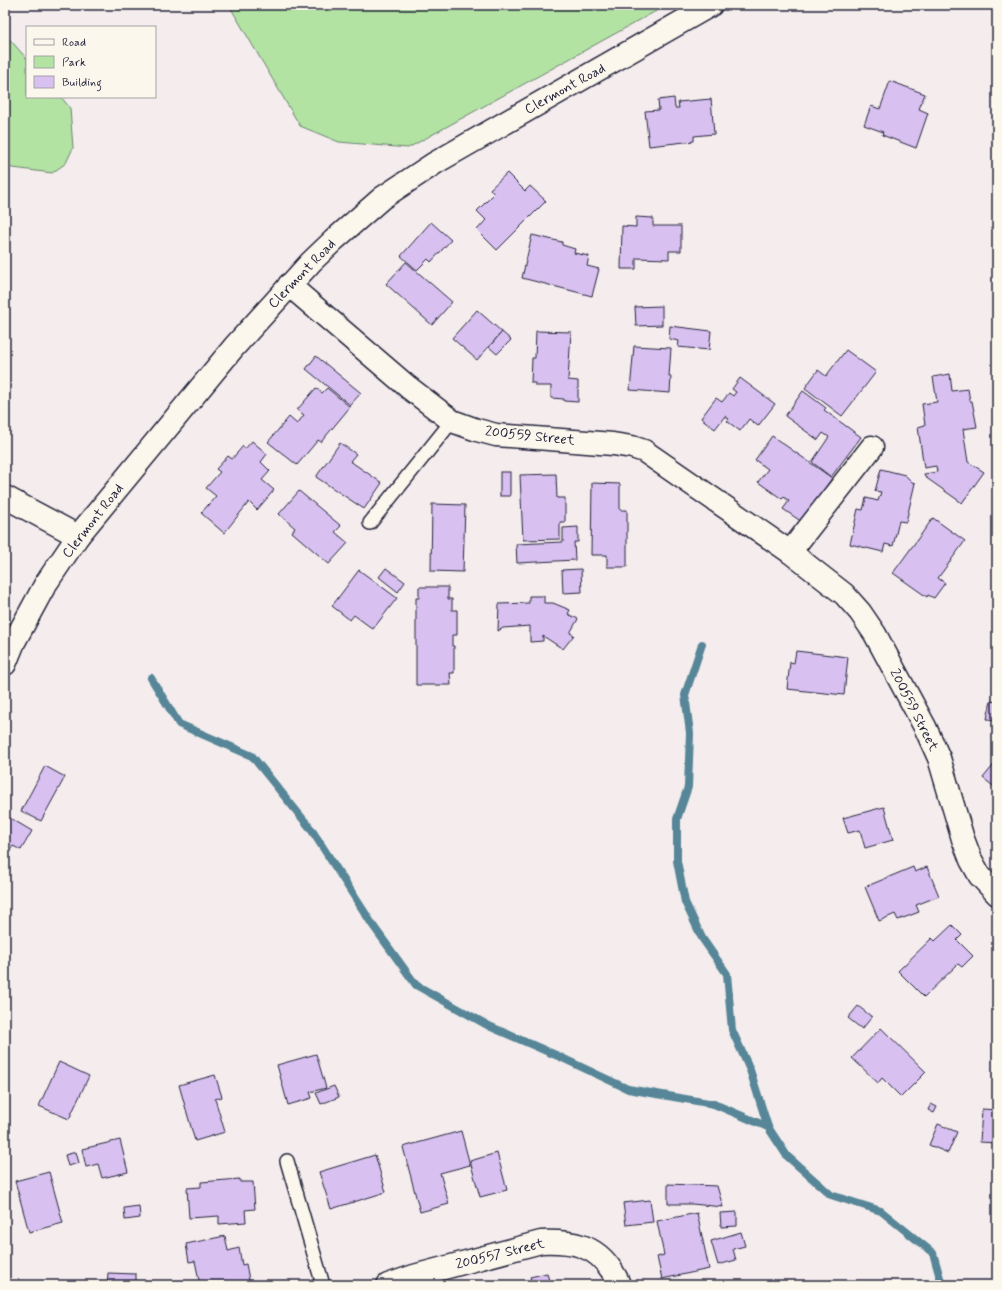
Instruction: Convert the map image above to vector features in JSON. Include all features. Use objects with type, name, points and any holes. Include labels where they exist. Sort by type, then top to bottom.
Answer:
[{"type":"street","name":"Clermont Road","points":[[5,664],[14,642],[45,585],[78,536],[234,347],[328,245],[382,198],[435,163],[711,5]]},
{"type":"street","name":"200559 Street","points":[[290,285],[408,387],[452,421],[496,435],[613,444],[632,447],[644,451],[790,552],[844,594],[860,612],[875,634],[928,733],[938,758],[971,860],[980,876],[997,894]]},
{"type":"street","points":[[790,552],[872,447]]},
{"type":"street","points":[[5,497],[78,536]]},
{"type":"street","name":"200557 Street","points":[[388,1285],[414,1276],[541,1242],[562,1241],[580,1245],[594,1252],[607,1263],[620,1285]]},
{"type":"lane","points":[[370,523],[452,421]]},
{"type":"lane","points":[[287,1161],[323,1285]]},
{"type":"green space","points":[[229,5],[667,5],[408,148],[339,142],[300,126]]},
{"type":"green space","points":[[5,34],[26,58],[26,98],[62,98],[70,108],[73,148],[66,163],[52,173],[5,167]]},
{"type":"building","points":[[890,81],[925,94],[919,109],[928,113],[916,148],[882,135],[883,132],[864,125],[871,106],[880,109]]},
{"type":"building","points":[[674,98],[675,108],[679,108],[678,102],[711,99],[714,134],[694,136],[694,141],[649,146],[645,111],[659,110],[658,100]]},
{"type":"building","points":[[507,173],[525,191],[530,186],[546,201],[497,250],[477,230],[486,220],[477,211],[494,194],[490,189]]},
{"type":"building","points":[[636,217],[653,218],[653,226],[681,226],[681,251],[669,251],[669,259],[636,258],[636,269],[621,269],[622,226],[636,227]]},
{"type":"building","points":[[431,222],[451,240],[431,262],[428,259],[417,270],[401,256]]},
{"type":"building","points":[[532,235],[562,242],[562,245],[575,249],[574,253],[589,256],[587,266],[599,269],[592,296],[522,278]]},
{"type":"building","points":[[406,262],[452,302],[432,325],[386,284]]},
{"type":"building","points":[[662,306],[662,325],[636,326],[635,307]]},
{"type":"building","points":[[477,310],[502,332],[477,360],[452,338]]},
{"type":"building","points":[[670,326],[711,331],[709,350],[678,347],[679,341],[669,339]]},
{"type":"building","points":[[536,331],[571,332],[568,380],[578,381],[578,402],[551,398],[551,386],[535,386],[535,383],[531,383],[532,358],[535,358]]},
{"type":"building","points":[[502,332],[511,340],[497,354],[489,347]]},
{"type":"building","points":[[634,346],[671,348],[669,376],[671,376],[670,393],[630,390]]},
{"type":"building","points":[[846,350],[876,372],[842,416],[805,388],[818,370],[826,376]]},
{"type":"building","points":[[316,356],[361,393],[350,405],[306,369]]},
{"type":"building","points":[[950,374],[952,391],[968,389],[977,427],[963,429],[968,462],[984,472],[962,503],[925,477],[924,474],[937,472],[936,466],[924,468],[918,427],[925,425],[922,404],[937,402],[933,377]]},
{"type":"building","points":[[740,378],[775,404],[758,426],[749,419],[740,431],[727,421],[729,419],[725,416],[715,429],[701,418],[716,398],[722,402],[729,393],[733,396],[736,392],[732,389]]},
{"type":"building","points":[[316,388],[322,393],[327,388],[350,407],[321,442],[318,440],[297,465],[268,442],[289,417],[297,424],[304,415],[297,410]]},
{"type":"building","points":[[803,391],[826,408],[824,410],[861,437],[831,477],[812,462],[829,437],[823,433],[818,440],[785,416]]},
{"type":"building","points":[[772,436],[832,478],[802,522],[783,509],[789,501],[784,497],[782,499],[758,482],[768,469],[755,460]]},
{"type":"building","points":[[252,441],[267,454],[261,462],[270,471],[262,480],[274,490],[257,510],[249,502],[224,533],[201,513],[216,496],[206,488],[220,472],[216,469],[228,456],[232,459],[243,446],[245,449]]},
{"type":"building","points":[[340,443],[356,454],[350,461],[382,483],[364,509],[316,477]]},
{"type":"building","points":[[881,469],[905,475],[915,483],[906,522],[899,521],[893,546],[885,544],[883,552],[850,544],[858,509],[863,510],[866,498],[878,501],[881,492],[875,491]]},
{"type":"building","points":[[500,472],[510,472],[510,496],[500,496]]},
{"type":"building","points":[[556,474],[557,498],[565,498],[565,522],[560,522],[560,539],[523,540],[520,475]]},
{"type":"building","points":[[592,483],[620,484],[620,510],[627,510],[627,567],[607,567],[607,555],[591,555]]},
{"type":"building","points":[[299,491],[341,526],[335,532],[348,543],[329,564],[292,532],[295,528],[279,514]]},
{"type":"building","points":[[432,504],[465,505],[463,572],[431,571]]},
{"type":"building","points":[[933,518],[965,541],[938,578],[945,583],[934,598],[928,595],[927,597],[893,573]]},
{"type":"building","points":[[578,527],[578,542],[574,542],[575,560],[517,563],[516,544],[563,542],[563,528]]},
{"type":"building","points":[[386,568],[405,582],[398,592],[379,577]]},
{"type":"building","points":[[581,569],[582,592],[563,593],[562,570]]},
{"type":"building","points":[[359,570],[397,598],[373,629],[354,615],[350,620],[332,606]]},
{"type":"building","points":[[419,587],[448,587],[448,599],[452,599],[452,610],[457,610],[457,635],[452,635],[452,646],[454,646],[454,673],[450,673],[451,685],[416,685],[416,598],[419,598]]},
{"type":"building","points":[[529,596],[544,596],[544,603],[553,603],[570,610],[568,614],[578,619],[570,633],[574,635],[563,649],[543,636],[543,641],[530,642],[530,626],[503,628],[498,631],[499,604],[529,603]]},
{"type":"building","points":[[796,651],[848,657],[844,695],[787,689],[790,662],[794,663]]},
{"type":"building","points":[[991,701],[997,702],[997,720],[987,719]]},
{"type":"building","points":[[997,761],[997,789],[983,778]]},
{"type":"building","points":[[45,766],[65,777],[41,821],[21,811]]},
{"type":"building","points":[[884,807],[893,840],[865,848],[860,830],[848,833],[843,818]]},
{"type":"building","points":[[5,815],[32,831],[21,850],[13,846],[9,852],[5,850]]},
{"type":"building","points":[[913,867],[915,872],[927,867],[939,896],[916,905],[919,912],[898,920],[895,914],[879,921],[865,887]]},
{"type":"building","points":[[952,925],[962,935],[957,940],[973,956],[962,967],[958,964],[924,997],[898,971],[932,938],[935,941]]},
{"type":"building","points":[[858,1006],[872,1017],[862,1029],[848,1018]]},
{"type":"building","points":[[881,1028],[926,1072],[901,1097],[882,1078],[878,1083],[852,1058]]},
{"type":"building","points":[[316,1054],[326,1088],[310,1092],[312,1098],[288,1105],[277,1065]]},
{"type":"building","points":[[59,1062],[89,1076],[69,1119],[39,1106]]},
{"type":"building","points":[[215,1075],[222,1097],[215,1099],[225,1132],[195,1141],[179,1085]]},
{"type":"building","points":[[334,1086],[339,1097],[321,1104],[316,1093]]},
{"type":"building","points":[[931,1104],[937,1107],[934,1113],[928,1110]]},
{"type":"building","points":[[982,1109],[997,1110],[997,1143],[980,1142]]},
{"type":"building","points":[[938,1124],[957,1132],[948,1153],[929,1145]]},
{"type":"building","points":[[461,1131],[470,1165],[440,1173],[449,1204],[420,1212],[403,1147]]},
{"type":"building","points":[[120,1140],[128,1172],[102,1178],[98,1164],[86,1167],[82,1149]]},
{"type":"building","points":[[76,1152],[79,1163],[68,1166],[65,1155]]},
{"type":"building","points":[[497,1153],[507,1190],[480,1197],[470,1161]]},
{"type":"building","points":[[375,1155],[386,1192],[331,1209],[319,1172]]},
{"type":"building","points":[[49,1172],[63,1223],[29,1232],[15,1181]]},
{"type":"building","points":[[240,1179],[240,1182],[253,1182],[255,1209],[245,1210],[246,1222],[219,1224],[219,1216],[189,1218],[187,1188],[201,1187],[201,1182]]},
{"type":"building","points":[[668,1184],[717,1186],[723,1207],[692,1204],[668,1204]]},
{"type":"building","points":[[650,1200],[653,1222],[626,1225],[623,1203]]},
{"type":"building","points":[[139,1206],[140,1218],[125,1220],[124,1208]]},
{"type":"building","points":[[737,1212],[737,1226],[721,1227],[720,1213]]},
{"type":"building","points":[[697,1213],[709,1269],[662,1279],[657,1257],[664,1255],[657,1221]]},
{"type":"building","points":[[741,1232],[745,1246],[733,1249],[736,1260],[718,1265],[711,1241]]},
{"type":"building","points":[[225,1236],[228,1251],[239,1248],[242,1265],[246,1264],[250,1285],[200,1285],[195,1261],[189,1262],[186,1244]]},
{"type":"building","points":[[108,1273],[136,1274],[136,1285],[107,1285]]},
{"type":"building","points":[[547,1273],[550,1285],[514,1285],[531,1280],[530,1277]]},
{"type":"waterway","points":[[702,644],[685,695],[690,733],[688,787],[677,819],[677,861],[685,902],[702,938],[727,974],[732,1030],[750,1070],[768,1127]]},
{"type":"waterway","points":[[151,678],[179,724],[252,756],[311,829],[374,927],[416,985],[489,1026],[628,1089],[714,1104],[768,1127],[787,1156],[831,1195],[881,1211],[933,1253],[942,1285]]}]
